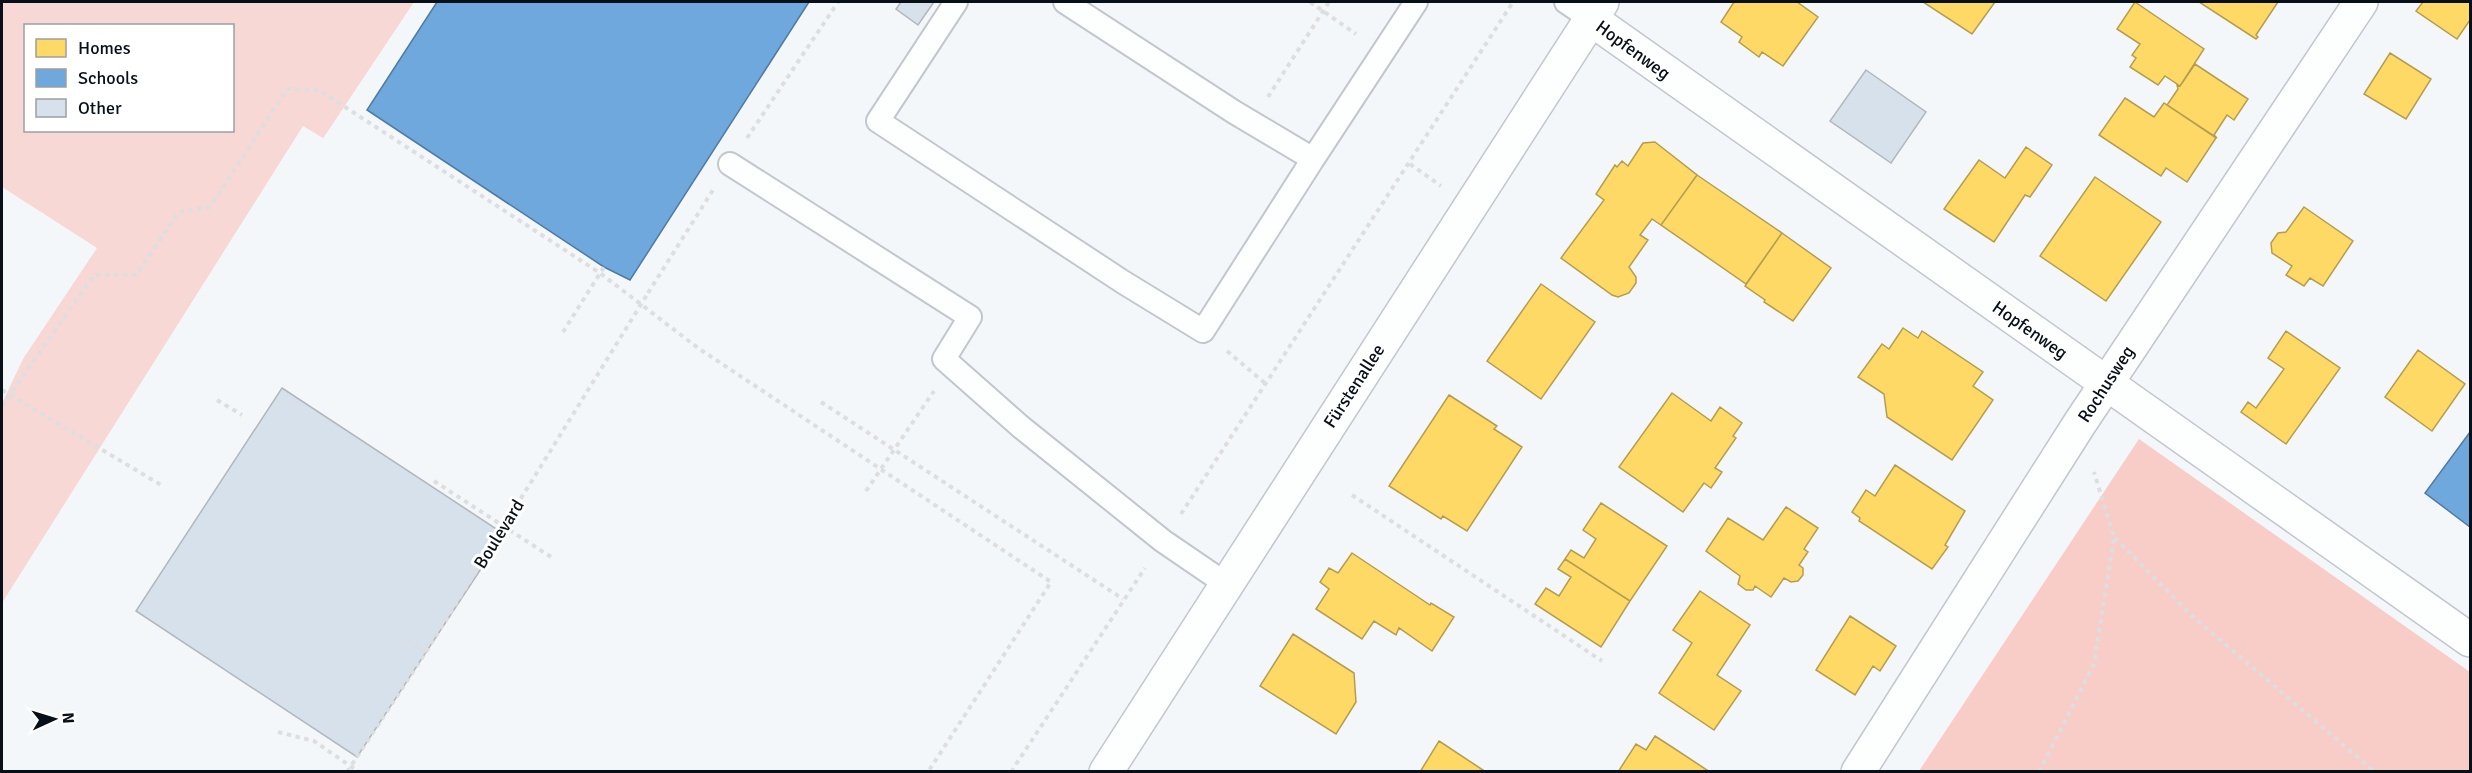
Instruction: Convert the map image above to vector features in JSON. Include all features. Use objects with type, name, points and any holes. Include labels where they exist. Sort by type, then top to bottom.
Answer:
[{"type":"street","name":"Rochusweg","points":[[1857,771],[2106,383],[2361,2]]},
{"type":"street","name":"Hopfenweg","points":[[1586,7],[2106,383],[2470,640]]},
{"type":"street","name":"Fürstenallee","points":[[1106,771],[1227,584],[1586,7]]},
{"type":"lane","points":[[956,2],[878,121],[1113,276],[1203,332],[1416,2]]},
{"type":"lane","points":[[1065,2],[1234,112],[1313,159]]},
{"type":"lane","points":[[730,164],[970,317],[944,359],[1021,428],[1163,541],[1227,584]]},
{"type":"path","points":[[1310,2],[1359,36]]},
{"type":"path","points":[[1267,98],[1329,2]]},
{"type":"path","points":[[1011,771],[1266,384],[1513,2]]},
{"type":"path","points":[[2,406],[94,275],[136,275],[178,212],[210,207],[287,89],[320,90],[600,273],[698,348],[1051,582],[928,771]]},
{"type":"path","points":[[563,332],[604,267]]},
{"type":"path","name":"Boulevard","points":[[347,771],[426,652],[648,293]]},
{"type":"path","points":[[1203,332],[1266,384]]},
{"type":"path","points":[[2,390],[161,485]]},
{"type":"path","points":[[217,400],[242,416]]},
{"type":"path","points":[[821,402],[1123,599]]},
{"type":"path","points":[[866,491],[923,406]]},
{"type":"path","points":[[2039,771],[2094,664],[2114,537],[2080,423]]},
{"type":"path","points":[[434,481],[551,557]]},
{"type":"path","points":[[1352,495],[1602,662]]},
{"type":"path","points":[[2114,537],[2191,615],[2375,771]]},
{"type":"path","points":[[408,640],[426,652]]},
{"type":"path","points":[[278,732],[315,741],[358,771]]},
{"type":"shaded area","points":[[2,2],[414,2],[324,137],[303,126],[2,603],[2,403],[23,359],[97,248],[2,187]]},
{"type":"shaded area","points":[[2139,439],[2470,672],[2470,771],[1919,771]]},
{"type":"building: Homes","points":[[1734,2],[1797,2],[1818,17],[1783,66],[1762,52],[1759,57],[1739,42],[1742,37],[1721,22]]},
{"type":"building: Homes","points":[[1923,2],[1995,2],[1972,34]]},
{"type":"building: Homes","points":[[2135,2],[2204,49],[2180,86],[2165,76],[2158,85],[2130,67],[2136,58],[2132,55],[2140,44],[2117,29]]},
{"type":"building: Homes","points":[[2199,2],[2278,2],[2256,35],[2258,37],[2256,39]]},
{"type":"building: Homes","points":[[2423,2],[2470,2],[2470,20],[2457,39],[2416,11]]},
{"type":"building: Homes","points":[[2390,53],[2431,79],[2406,119],[2364,94]]},
{"type":"building: Homes","points":[[2195,64],[2248,99],[2234,120],[2227,115],[2214,135],[2217,138],[2167,105],[2178,89],[2177,85],[2180,86]]},
{"type":"building: Homes","points":[[2125,98],[2154,117],[2164,103],[2216,138],[2187,182],[2166,168],[2161,176],[2099,135]]},
{"type":"building: Homes","points":[[1655,142],[1697,175],[1661,225],[1652,219],[1640,235],[1648,240],[1629,267],[1636,277],[1636,283],[1629,293],[1618,297],[1561,258],[1604,200],[1596,194],[1615,165],[1617,167],[1622,161],[1628,166],[1643,143]]},
{"type":"building: Homes","points":[[2026,147],[2052,165],[2030,197],[2025,195],[1994,242],[1944,209],[1979,160],[2005,178]]},
{"type":"building: Homes","points":[[1697,175],[1782,233],[1746,284],[1661,225]]},
{"type":"building: Homes","points":[[2095,177],[2161,222],[2106,301],[2040,256]]},
{"type":"building: Homes","points":[[2304,207],[2353,241],[2323,286],[2310,278],[2304,286],[2286,275],[2292,266],[2272,253],[2271,243],[2278,233],[2286,232]]},
{"type":"building: Homes","points":[[1782,233],[1831,268],[1793,321],[1745,286]]},
{"type":"building: Homes","points":[[1541,284],[1595,322],[1541,399],[1487,361]]},
{"type":"building: Homes","points":[[1903,328],[1918,338],[1922,331],[1983,372],[1973,386],[1993,400],[1952,460],[1887,417],[1884,394],[1858,377],[1882,344],[1889,349]]},
{"type":"building: Homes","points":[[2286,331],[2340,368],[2286,444],[2241,412],[2248,402],[2256,408],[2284,369],[2268,358]]},
{"type":"building: Homes","points":[[2418,350],[2465,384],[2432,431],[2385,397]]},
{"type":"building: Homes","points":[[1672,393],[1711,421],[1720,407],[1742,423],[1733,436],[1736,438],[1715,468],[1722,472],[1711,488],[1704,483],[1683,512],[1619,467]]},
{"type":"building: Homes","points":[[1449,395],[1497,426],[1494,429],[1522,447],[1467,531],[1443,516],[1441,519],[1389,486]]},
{"type":"building: Homes","points":[[1895,465],[1965,511],[1945,545],[1948,547],[1932,569],[1859,521],[1860,518],[1852,512],[1866,490],[1875,496]]},
{"type":"building: Homes","points":[[1601,503],[1667,546],[1630,601],[1565,559],[1571,550],[1584,558],[1596,539],[1583,530]]},
{"type":"building: Homes","points":[[1786,507],[1818,528],[1804,549],[1808,552],[1799,565],[1803,568],[1803,575],[1798,581],[1791,582],[1784,578],[1771,597],[1755,586],[1753,590],[1746,590],[1738,584],[1740,576],[1706,551],[1728,518],[1763,540]]},
{"type":"building: Homes","points":[[1352,553],[1430,605],[1431,603],[1454,617],[1432,651],[1399,628],[1396,635],[1374,621],[1362,639],[1316,609],[1329,589],[1320,582],[1329,568],[1338,573]]},
{"type":"building: Homes","points":[[1565,559],[1630,601],[1601,647],[1535,604],[1546,588],[1559,596],[1571,577],[1558,569]]},
{"type":"building: Homes","points":[[1700,591],[1750,625],[1717,675],[1741,691],[1714,730],[1659,693],[1692,643],[1673,630]]},
{"type":"building: Homes","points":[[1850,616],[1896,646],[1880,671],[1873,666],[1855,695],[1816,670]]},
{"type":"building: Homes","points":[[1293,634],[1354,673],[1356,702],[1336,734],[1260,686]]},
{"type":"building: Homes","points":[[1655,736],[1710,772],[1618,772],[1636,744],[1646,750]]},
{"type":"building: Homes","points":[[1439,741],[1486,772],[1420,772]]},
{"type":"building: Schools","points":[[437,2],[809,2],[630,280],[604,267],[367,110]]},
{"type":"building: Schools","points":[[2470,432],[2470,527],[2425,493]]},
{"type":"building: Other","points":[[901,2],[934,2],[918,25],[896,9]]},
{"type":"building: Other","points":[[1866,70],[1926,112],[1891,163],[1830,121]]},
{"type":"building: Other","points":[[282,388],[504,534],[357,757],[136,611]]}]
